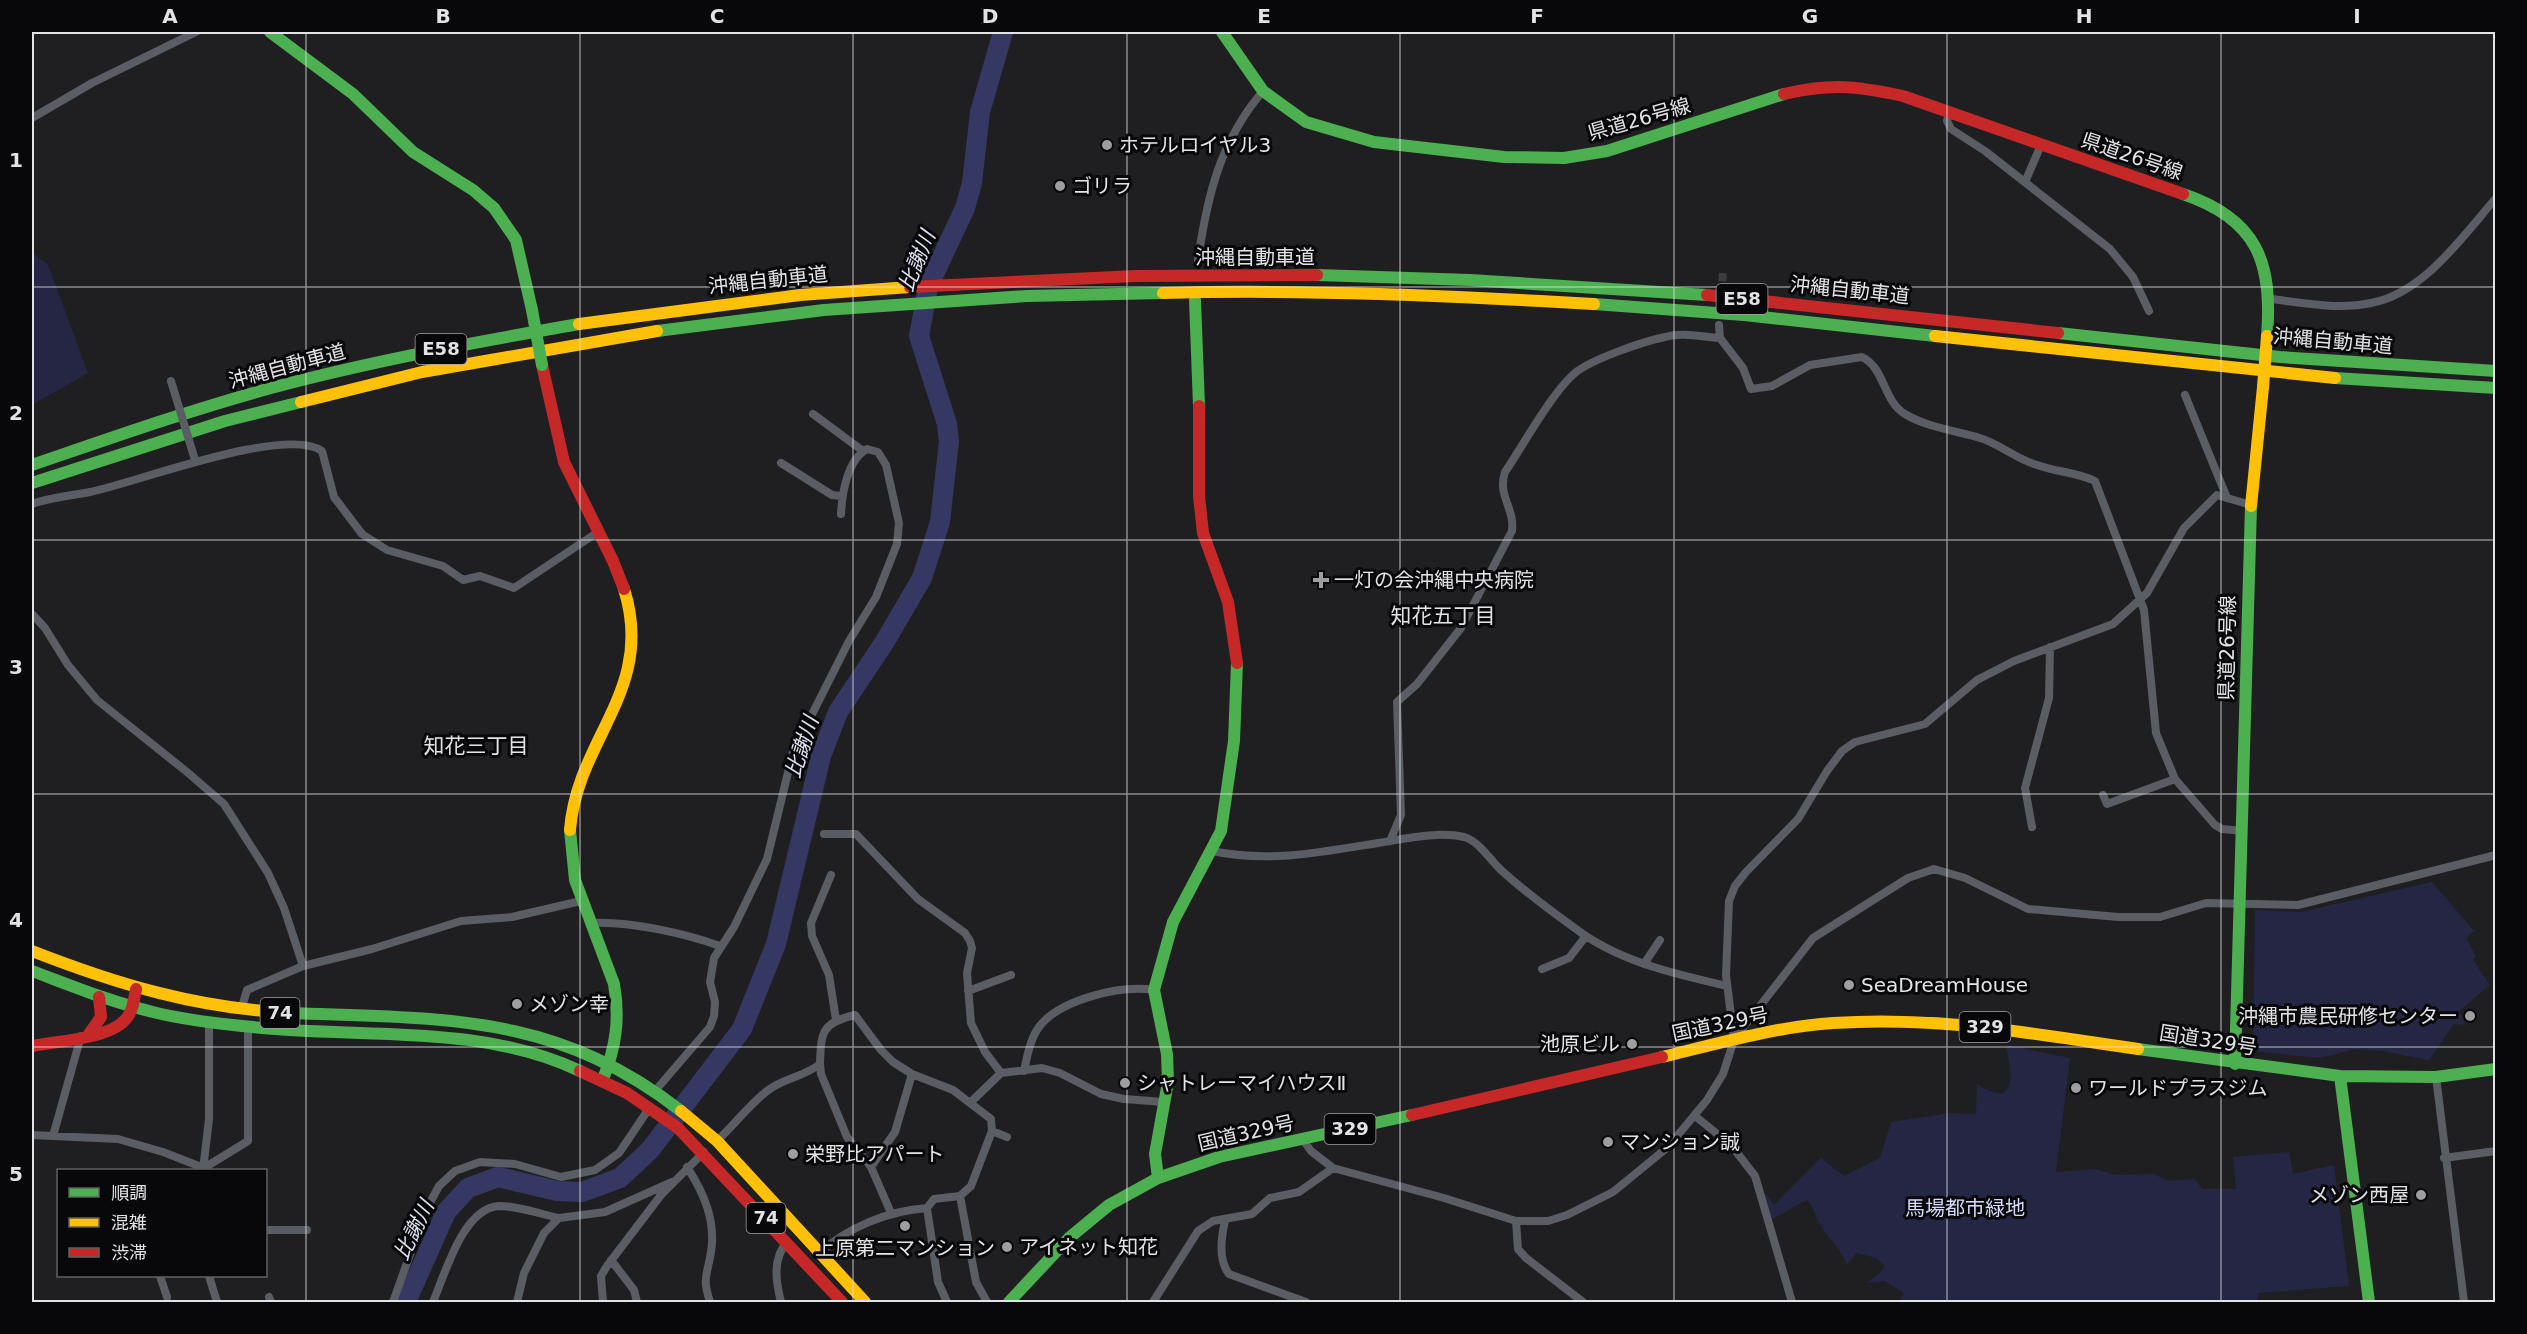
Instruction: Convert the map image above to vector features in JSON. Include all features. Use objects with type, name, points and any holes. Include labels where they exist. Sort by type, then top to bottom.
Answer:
[{"type":"main road","points":[[270,32],[365,104],[390,134],[414,153],[489,202],[505,220],[515,238],[523,262],[542,365],[564,462],[615,562],[626,593],[632,623],[633,652],[630,675],[621,700],[587,764],[576,791],[570,816],[573,876],[614,984],[617,999],[616,1038],[603,1079]]},
{"type":"main road","name":"県道26号線","points":[[1221,32],[1263,91],[1306,122],[1348,137],[1504,158],[1564,158],[1607,152],[1780,95],[1828,85],[1869,87],[2201,200],[2223,212],[2242,228],[2258,249],[2268,276],[2271,299],[2251,505],[2235,1064]]},
{"type":"main road","name":"沖縄自動車道","points":[[32,465],[207,408],[304,380],[457,345],[629,316],[863,290],[986,280],[1290,275],[1458,279],[1639,290],[1899,314],[2236,352],[2496,371]]},
{"type":"main road","name":"沖縄自動車道","points":[[32,483],[102,458],[213,424],[310,397],[458,363],[631,333],[993,298],[1290,292],[1456,296],[1637,306],[1898,331],[2230,368],[2496,388]]},
{"type":"main road","points":[[1158,1178],[1155,1154],[1168,1082],[1167,1054],[1154,990],[1173,922],[1183,899],[1212,851],[1221,831],[1234,741],[1237,655],[1228,602],[1203,533],[1199,496],[1200,404],[1195,300]]},
{"type":"main road","name":"74","points":[[32,951],[136,989],[212,1006],[241,1010],[478,1023],[510,1028],[553,1041],[609,1064],[659,1094],[717,1141],[866,1302]]},
{"type":"main road","name":"74","points":[[32,971],[132,1007],[248,1026],[330,1033],[420,1035],[473,1041],[542,1056],[603,1079],[652,1108],[687,1136],[842,1302]]},
{"type":"main road","points":[[32,1046],[118,1026],[127,1018],[136,989]]},
{"type":"main road","points":[[85,1035],[99,1024],[103,1008],[99,997]]},
{"type":"main road","name":"国道329号","points":[[1009,1302],[1088,1221],[1133,1190],[1158,1178],[1219,1157],[1303,1140],[1734,1040],[1830,1023],[1950,1022],[2046,1034],[2235,1064],[2340,1076],[2436,1077],[2496,1069]]},
{"type":"main road","points":[[2340,1076],[2369,1302]]},
{"type":"street","points":[[32,118],[92,83],[196,32]]},
{"type":"street","points":[[1198,260],[1211,186],[1244,119],[1263,91]]},
{"type":"street","points":[[1949,113],[1947,121],[1951,129],[1965,136],[2110,249],[2133,277],[2149,311]]},
{"type":"street","points":[[2025,182],[2041,145]]},
{"type":"street","points":[[2271,299],[2343,306],[2374,303],[2393,296],[2424,275],[2496,198]]},
{"type":"street","points":[[1719,325],[1720,338],[1743,368],[1751,389],[1772,386],[1810,365],[1862,357],[1875,368],[1890,398],[1905,414],[1985,439],[2014,457],[2038,466],[2084,476],[2095,481],[2140,598],[2156,733],[2175,779],[2215,825],[2222,829],[2243,831]]},
{"type":"street","points":[[1390,842],[1401,815],[1397,702],[1417,684],[1461,628],[1512,531],[1514,520],[1501,485],[1505,472],[1559,393],[1573,375],[1586,365],[1665,336],[1720,338]]},
{"type":"street","points":[[171,381],[195,460]]},
{"type":"street","points":[[2185,395],[2227,498]]},
{"type":"street","points":[[813,414],[863,451]]},
{"type":"street","points":[[32,504],[49,498],[91,492],[195,460],[282,445],[316,447],[322,451],[334,497],[362,534],[387,550],[443,566],[463,580],[480,576],[514,588],[598,532]]},
{"type":"street","points":[[659,1094],[710,1028],[715,1002],[710,982],[711,968],[720,946],[734,927],[767,859],[793,752],[849,641],[876,597],[897,544],[899,523],[886,465],[878,452],[867,448],[863,451],[848,475],[842,496],[841,514]]},
{"type":"street","points":[[781,463],[832,495],[842,496]]},
{"type":"street","points":[[1734,1040],[1727,986],[1726,939],[1729,901],[1735,886],[1798,819],[1827,771],[1842,752],[1855,742],[1925,724],[1977,680],[2050,647],[2113,624],[2147,593],[2184,528],[2217,495],[2251,505]]},
{"type":"street","points":[[32,614],[45,628],[68,665],[97,700],[188,772],[224,804],[268,873],[284,908],[303,966]]},
{"type":"street","points":[[2032,827],[2025,788],[2049,698],[2050,647]]},
{"type":"street","points":[[2103,795],[2107,804],[2175,779]]},
{"type":"street","points":[[824,834],[856,834],[918,899],[965,933],[972,948],[967,973],[971,1023],[976,1036],[1001,1073]]},
{"type":"street","points":[[1212,851],[1263,858],[1329,852],[1445,836],[1466,837],[1500,869],[1586,936],[1644,964],[1727,986]]},
{"type":"street","points":[[1303,1140],[1311,1151],[1333,1168],[1444,1198],[1516,1221],[1548,1221],[1567,1215],[1613,1192],[1668,1148],[1695,1116],[1723,1074],[1734,1040],[1813,938],[1908,878],[1934,869],[1965,878],[2028,909],[2118,917],[2160,917],[2206,903],[2298,905],[2496,855]]},
{"type":"street","points":[[831,874],[812,923],[812,936],[829,975],[836,1020]]},
{"type":"street","points":[[241,1010],[247,990],[303,966],[372,949],[461,921],[512,917],[581,901]]},
{"type":"street","points":[[591,923],[605,922],[675,934],[720,946]]},
{"type":"street","points":[[1542,969],[1569,958],[1586,936]]},
{"type":"street","points":[[1644,964],[1660,940]]},
{"type":"street","points":[[968,991],[1011,975]]},
{"type":"street","points":[[1024,1071],[1028,1053],[1039,1026],[1067,1005],[1106,993],[1140,988],[1154,990]]},
{"type":"street","points":[[819,1253],[835,1238],[891,1213],[927,1208],[934,1199],[960,1196],[967,1192],[992,1131],[991,1119],[971,1102],[939,1082],[912,1074],[881,1050],[855,1015],[836,1020],[825,1028],[821,1039],[821,1074],[847,1137],[871,1167],[891,1213]]},
{"type":"street","points":[[203,1169],[209,1119],[209,1021]]},
{"type":"street","points":[[203,1169],[248,1141],[248,1026]]},
{"type":"street","points":[[52,1136],[85,1035]]},
{"type":"street","points":[[717,1141],[766,1091],[786,1079],[812,1071],[820,1064]]},
{"type":"street","points":[[971,1102],[1001,1073],[1042,1068],[1060,1073],[1101,1094],[1124,1100],[1164,1102]]},
{"type":"street","points":[[871,1167],[895,1132],[912,1074]]},
{"type":"street","points":[[2436,1077],[2444,1158],[2464,1302]]},
{"type":"street","points":[[393,1302],[426,1210],[439,1186],[455,1171],[480,1162],[515,1164],[561,1177],[595,1170],[619,1153],[652,1108]]},
{"type":"street","points":[[1695,1116],[1731,1145],[1761,1187],[1792,1302]]},
{"type":"street","points":[[992,1131],[1006,1137]]},
{"type":"street","points":[[32,1135],[118,1139],[163,1152],[203,1169]]},
{"type":"street","points":[[2444,1158],[2496,1151]]},
{"type":"street","points":[[603,1302],[601,1276],[611,1260],[672,1182],[704,1152]]},
{"type":"street","points":[[687,1167],[708,1209],[713,1231],[711,1252],[704,1280],[710,1302]]},
{"type":"street","points":[[1153,1302],[1198,1231],[1213,1221],[1225,1221],[1252,1214],[1270,1198],[1299,1191],[1333,1168]]},
{"type":"street","points":[[433,1302],[465,1229],[486,1210],[497,1206],[511,1207],[559,1218],[605,1212],[672,1182]]},
{"type":"street","points":[[960,1196],[976,1282],[987,1302]]},
{"type":"street","points":[[927,1208],[938,1282],[947,1302]]},
{"type":"street","points":[[517,1302],[524,1273],[544,1233],[559,1218]]},
{"type":"street","points":[[1225,1221],[1223,1263],[1229,1274],[1306,1302]]},
{"type":"street","points":[[1516,1221],[1518,1249],[1526,1258],[1583,1302]]},
{"type":"street","points":[[267,1230],[307,1230]]},
{"type":"street","points":[[781,1302],[776,1265],[778,1251],[787,1242]]},
{"type":"street","points":[[611,1260],[634,1290],[637,1302]]},
{"type":"street","points":[[161,1277],[167,1297]]},
{"type":"street","points":[[210,1277],[217,1302]]},
{"type":"green space","points":[[32,252],[48,265],[88,373],[32,405]]},
{"type":"green space","points":[[2432,882],[2474,931],[2466,938],[2476,956],[2473,960],[2490,985],[2459,1011],[2466,1025],[2454,1024],[2429,1060],[2383,1051],[2355,1049],[2320,1058],[2259,1052],[2253,1043],[2255,910],[2301,912]]},
{"type":"green space","name":"馬場都市緑地","points":[[2006,1045],[2070,1058],[2056,1172],[2094,1169],[2116,1175],[2153,1174],[2169,1181],[2195,1179],[2202,1189],[2236,1189],[2233,1157],[2289,1152],[2293,1174],[2334,1165],[2349,1286],[2258,1293],[2257,1302],[1899,1302],[1904,1293],[1885,1281],[1866,1283],[1880,1273],[1885,1266],[1876,1258],[1857,1253],[1847,1264],[1821,1227],[1807,1200],[1769,1221],[1761,1187],[1774,1205],[1821,1158],[1844,1176],[1880,1158],[1891,1122],[1950,1113],[1976,1114],[1977,1084],[1987,1090],[2002,1094],[2007,1090],[2010,1072]]},
{"type":"waterway","name":"比謝川","points":[[406,1302],[446,1212],[468,1188],[498,1177],[557,1191],[582,1192],[620,1178],[650,1150],[742,1029],[776,944],[821,756],[838,712],[884,643],[922,578],[940,522],[949,441],[947,424],[919,336],[928,287],[965,208],[972,183],[980,112],[1003,32]]},
{"type":"tunnel","points":[[1719,317],[1723,273]]},
{"type":"traffic: fast","points":[[270,32],[353,94],[413,152],[473,190],[494,208],[516,240],[532,310]]},
{"type":"traffic: fast","points":[[1222,32],[1263,91],[1306,122],[1374,142],[1504,157],[1564,158],[1607,151],[1784,94]]},
{"type":"traffic: fast","points":[[2183,194],[2208,204],[2228,216],[2244,230],[2255,247],[2263,265],[2267,286],[2267,336]]},
{"type":"traffic: fast","points":[[1317,275],[1470,280],[1707,295]]},
{"type":"traffic: fast","points":[[657,331],[824,310],[1027,296],[1163,293]]},
{"type":"traffic: fast","points":[[1195,300],[1199,406]]},
{"type":"traffic: fast","points":[[1594,304],[1744,315],[1935,336]]},
{"type":"traffic: fast","points":[[532,310],[542,365]]},
{"type":"traffic: fast","points":[[32,465],[181,415],[309,378],[463,345],[579,324]]},
{"type":"traffic: fast","points":[[2058,333],[2280,357],[2496,371]]},
{"type":"traffic: fast","points":[[2335,378],[2496,388]]},
{"type":"traffic: fast","points":[[32,483],[225,421],[301,402]]},
{"type":"traffic: fast","points":[[2235,1064],[2251,506]]},
{"type":"traffic: fast","points":[[1158,1178],[1155,1154],[1168,1082],[1167,1054],[1154,990],[1173,922],[1221,831],[1234,741],[1237,663]]},
{"type":"traffic: fast","points":[[570,830],[575,880],[614,984],[616,997],[616,1032],[603,1079]]},
{"type":"traffic: fast","points":[[32,971],[122,1003],[182,1018],[275,1029],[469,1040],[544,1057],[580,1071]]},
{"type":"traffic: fast","points":[[290,1013],[447,1021],[494,1027],[541,1038],[588,1055],[634,1079],[681,1111]]},
{"type":"traffic: fast","points":[[2138,1049],[2340,1076],[2436,1077],[2496,1069]]},
{"type":"traffic: fast","points":[[2340,1076],[2369,1302]]},
{"type":"traffic: fast","points":[[1009,1302],[1069,1238],[1109,1205],[1158,1178],[1219,1157],[1412,1115]]},
{"type":"traffic: slow","points":[[579,324],[800,295],[910,287]]},
{"type":"traffic: slow","points":[[1163,293],[1325,293],[1594,304]]},
{"type":"traffic: slow","points":[[301,402],[422,372],[657,331]]},
{"type":"traffic: slow","points":[[1935,336],[2335,378]]},
{"type":"traffic: slow","points":[[2263,387],[2267,336]]},
{"type":"traffic: slow","points":[[2251,506],[2263,387]]},
{"type":"traffic: slow","points":[[570,830],[576,797],[586,768],[623,685],[630,656],[631,625],[624,589]]},
{"type":"traffic: slow","points":[[32,951],[159,993],[223,1006],[290,1013]]},
{"type":"traffic: slow","points":[[1662,1057],[1791,1028],[1873,1021],[1987,1028],[2138,1049]]},
{"type":"traffic: slow","points":[[681,1111],[717,1141],[865,1302]]},
{"type":"traffic: jam","points":[[1784,94],[1816,88],[1843,87],[1903,96],[2183,194]]},
{"type":"traffic: jam","points":[[910,287],[1135,276],[1317,275]]},
{"type":"traffic: jam","points":[[1707,295],[2058,333]]},
{"type":"traffic: jam","points":[[542,365],[564,462],[613,561],[624,589]]},
{"type":"traffic: jam","points":[[1199,406],[1199,496],[1203,533],[1228,602],[1237,663]]},
{"type":"traffic: jam","points":[[32,1046],[95,1035],[117,1026],[130,1013],[136,989]]},
{"type":"traffic: jam","points":[[89,1034],[101,1017],[99,997]]},
{"type":"traffic: jam","points":[[1412,1115],[1662,1057]]},
{"type":"traffic: jam","points":[[580,1071],[627,1093],[678,1128],[842,1302]]},
{"type":"place","name":"ホテルロイヤル3","points":[[1107,145]]},
{"type":"place","name":"ゴリラ","points":[[1060,186]]},
{"type":"place","name":"一灯の会沖縄中央病院","points":[[1321,580]]},
{"type":"place","name":"SeaDreamHouse","points":[[1849,985]]},
{"type":"place","name":"メゾン幸","points":[[517,1004]]},
{"type":"place","name":"沖縄市農民研修センター","points":[[2470,1016]]},
{"type":"place","name":"池原ビル","points":[[1632,1044]]},
{"type":"place","name":"シャトレーマイハウスⅡ","points":[[1125,1083]]},
{"type":"place","name":"ワールドプラスジム","points":[[2076,1088]]},
{"type":"place","name":"マンション誠","points":[[1608,1142]]},
{"type":"place","name":"栄野比アパート","points":[[793,1154]]},
{"type":"place","name":"メゾン西屋","points":[[2421,1195]]},
{"type":"place","name":"上原第二マンション","points":[[905,1226]]},
{"type":"place","name":"アイネット知花","points":[[1007,1247]]},
{"type":"district","name":"知花五丁目","points":[[1443,616]]},
{"type":"district","name":"知花三丁目","points":[[476,746]]}]
